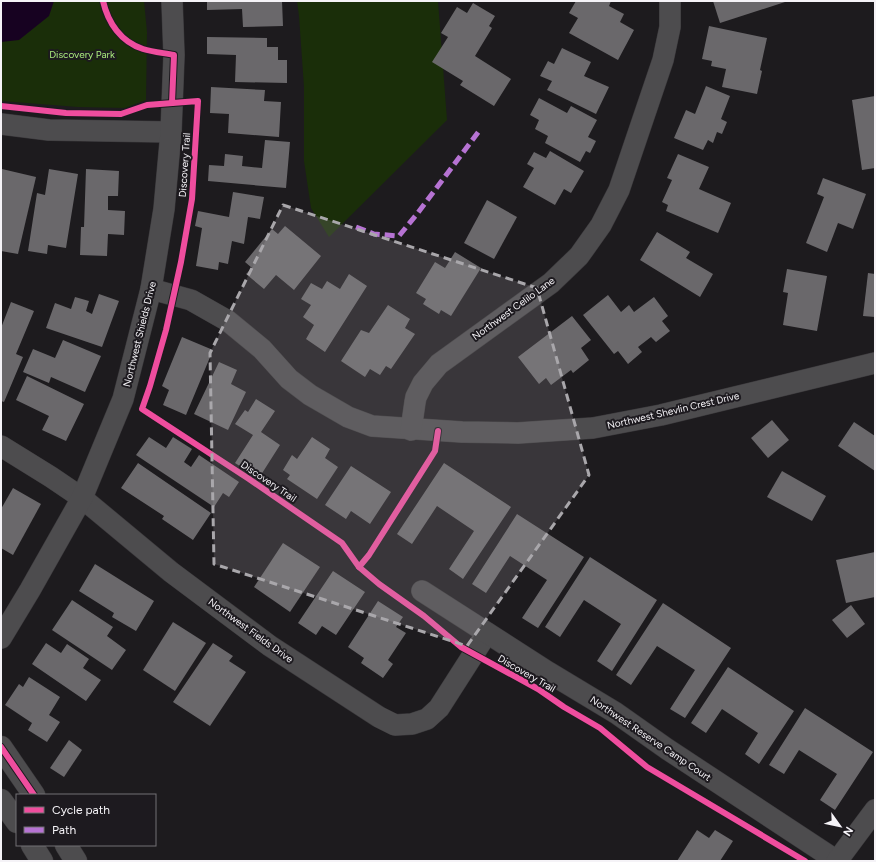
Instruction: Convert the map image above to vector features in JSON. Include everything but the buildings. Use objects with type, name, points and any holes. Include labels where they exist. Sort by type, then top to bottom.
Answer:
[{"type":"main road","points":[[1,747],[33,794]]},
{"type":"main road","points":[[1,800],[16,821]]},
{"type":"main road","points":[[33,846],[42,861]]},
{"type":"main road","points":[[67,846],[76,861]]},
{"type":"street","name":"Northwest Shields Drive","points":[[1,638],[82,498],[123,399],[151,289],[164,209],[171,132],[174,55],[172,1]]},
{"type":"street","name":"Northwest Celilo Lane","points":[[411,430],[414,402],[416,397],[423,383],[439,364],[551,283],[579,256],[601,225],[619,190],[663,60],[670,27],[670,1]]},
{"type":"street","points":[[1,124],[49,130],[171,132]]},
{"type":"street","name":"Northwest Shevlin Crest Drive","points":[[151,289],[191,300],[228,321],[262,349],[289,379],[310,395],[348,417],[372,426],[411,430],[518,433],[593,428],[661,415],[875,363]]},
{"type":"street","name":"Northwest Fields Drive","points":[[1,446],[82,498],[171,572],[270,646],[379,717],[396,725],[412,724],[427,719],[439,708],[487,633]]},
{"type":"street","name":"Northwest Reserve Camp Court","points":[[422,591],[548,672],[616,712],[668,749],[837,861]]},
{"type":"street","points":[[837,861],[875,810]]},
{"type":"highlighted area","points":[[283,205],[537,288],[589,475],[467,646],[214,564],[210,353]]},
{"type":"green space","name":"Discovery Park","points":[[1,1],[144,1],[147,32],[146,100],[125,108],[78,107],[1,101]]},
{"type":"green space","points":[[297,1],[438,1],[447,120],[329,237],[311,208],[304,161],[304,87]]},
{"type":"shaded area","points":[[1,1],[54,1],[49,16],[19,40],[1,42]]},
{"type":"marked path","points":[[356,227],[374,234],[399,236],[479,131]]},
{"type":"cycle path","points":[[103,1],[112,24],[128,42],[143,49],[174,55],[172,103]]},
{"type":"cycle path","name":"Discovery Trail","points":[[1,106],[66,113],[121,114],[147,105],[198,101],[192,199],[181,262],[166,330],[142,409],[249,479],[342,543],[359,567],[379,584],[424,616],[461,647],[538,689],[564,707],[600,728],[647,767],[805,861]]},
{"type":"cycle path","points":[[359,567],[369,555],[435,451],[438,431]]},
{"type":"cycle path","points":[[1,747],[33,794]]}]
